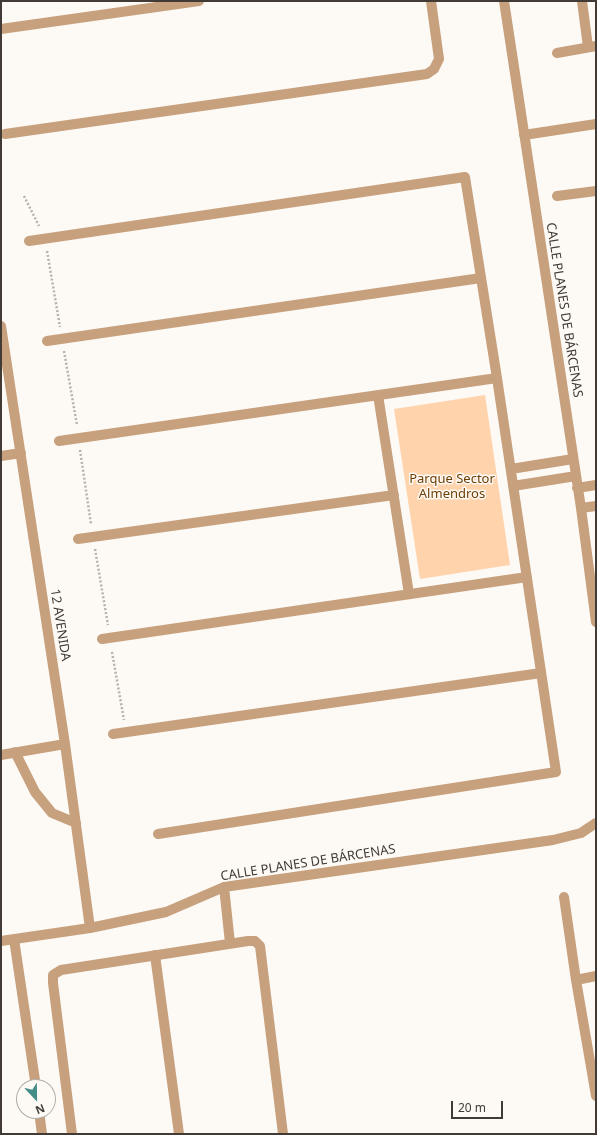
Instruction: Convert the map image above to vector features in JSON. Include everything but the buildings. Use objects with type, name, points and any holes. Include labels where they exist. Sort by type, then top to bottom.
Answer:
[{"type":"street","points":[[1,29],[199,1]]},
{"type":"street","points":[[5,134],[427,74],[434,69],[439,59],[431,1]]},
{"type":"street","name":"CALLE PLANES DE BÁRCENAS","points":[[504,1],[581,508],[596,622]]},
{"type":"street","points":[[557,53],[592,47],[582,1]]},
{"type":"street","points":[[524,135],[596,124]]},
{"type":"street","points":[[29,241],[465,177],[511,469],[556,772],[158,834]]},
{"type":"street","points":[[557,196],[596,191]]},
{"type":"street","points":[[47,341],[481,278]]},
{"type":"street","name":"12 AVENIDA","points":[[1,326],[65,744],[90,928]]},
{"type":"street","points":[[59,441],[497,378]]},
{"type":"street","points":[[378,395],[409,594]]},
{"type":"street","points":[[1,456],[21,452]]},
{"type":"street","points":[[511,469],[573,459]]},
{"type":"street","points":[[513,486],[576,476]]},
{"type":"street","points":[[577,488],[596,485]]},
{"type":"street","points":[[78,539],[394,496]]},
{"type":"street","points":[[581,508],[596,506]]},
{"type":"street","points":[[106,638],[527,577]]},
{"type":"street","points":[[113,734],[541,673]]},
{"type":"street","points":[[1,755],[65,744]]},
{"type":"street","points":[[15,752],[35,792],[52,813],[76,822]]},
{"type":"street","name":"CALLE PLANES DE BÁRCENAS","points":[[1,941],[90,928],[166,912],[224,887],[552,840],[582,833],[596,823]]},
{"type":"street","points":[[224,887],[230,943]]},
{"type":"street","points":[[564,897],[576,980],[596,1096]]},
{"type":"street","points":[[14,939],[35,1079]]},
{"type":"street","points":[[72,1134],[53,975],[61,970],[230,943],[255,941],[260,946],[283,1134]]},
{"type":"street","points":[[155,955],[179,1134]]},
{"type":"street","points":[[576,980],[596,976]]},
{"type":"street","points":[[40,1119],[42,1134]]},
{"type":"path","points":[[24,196],[45,238],[79,438],[106,638],[126,732]]},
{"type":"green space","name":"Parque Sector Almendros","points":[[485,395],[510,565],[420,579],[394,409]]}]
